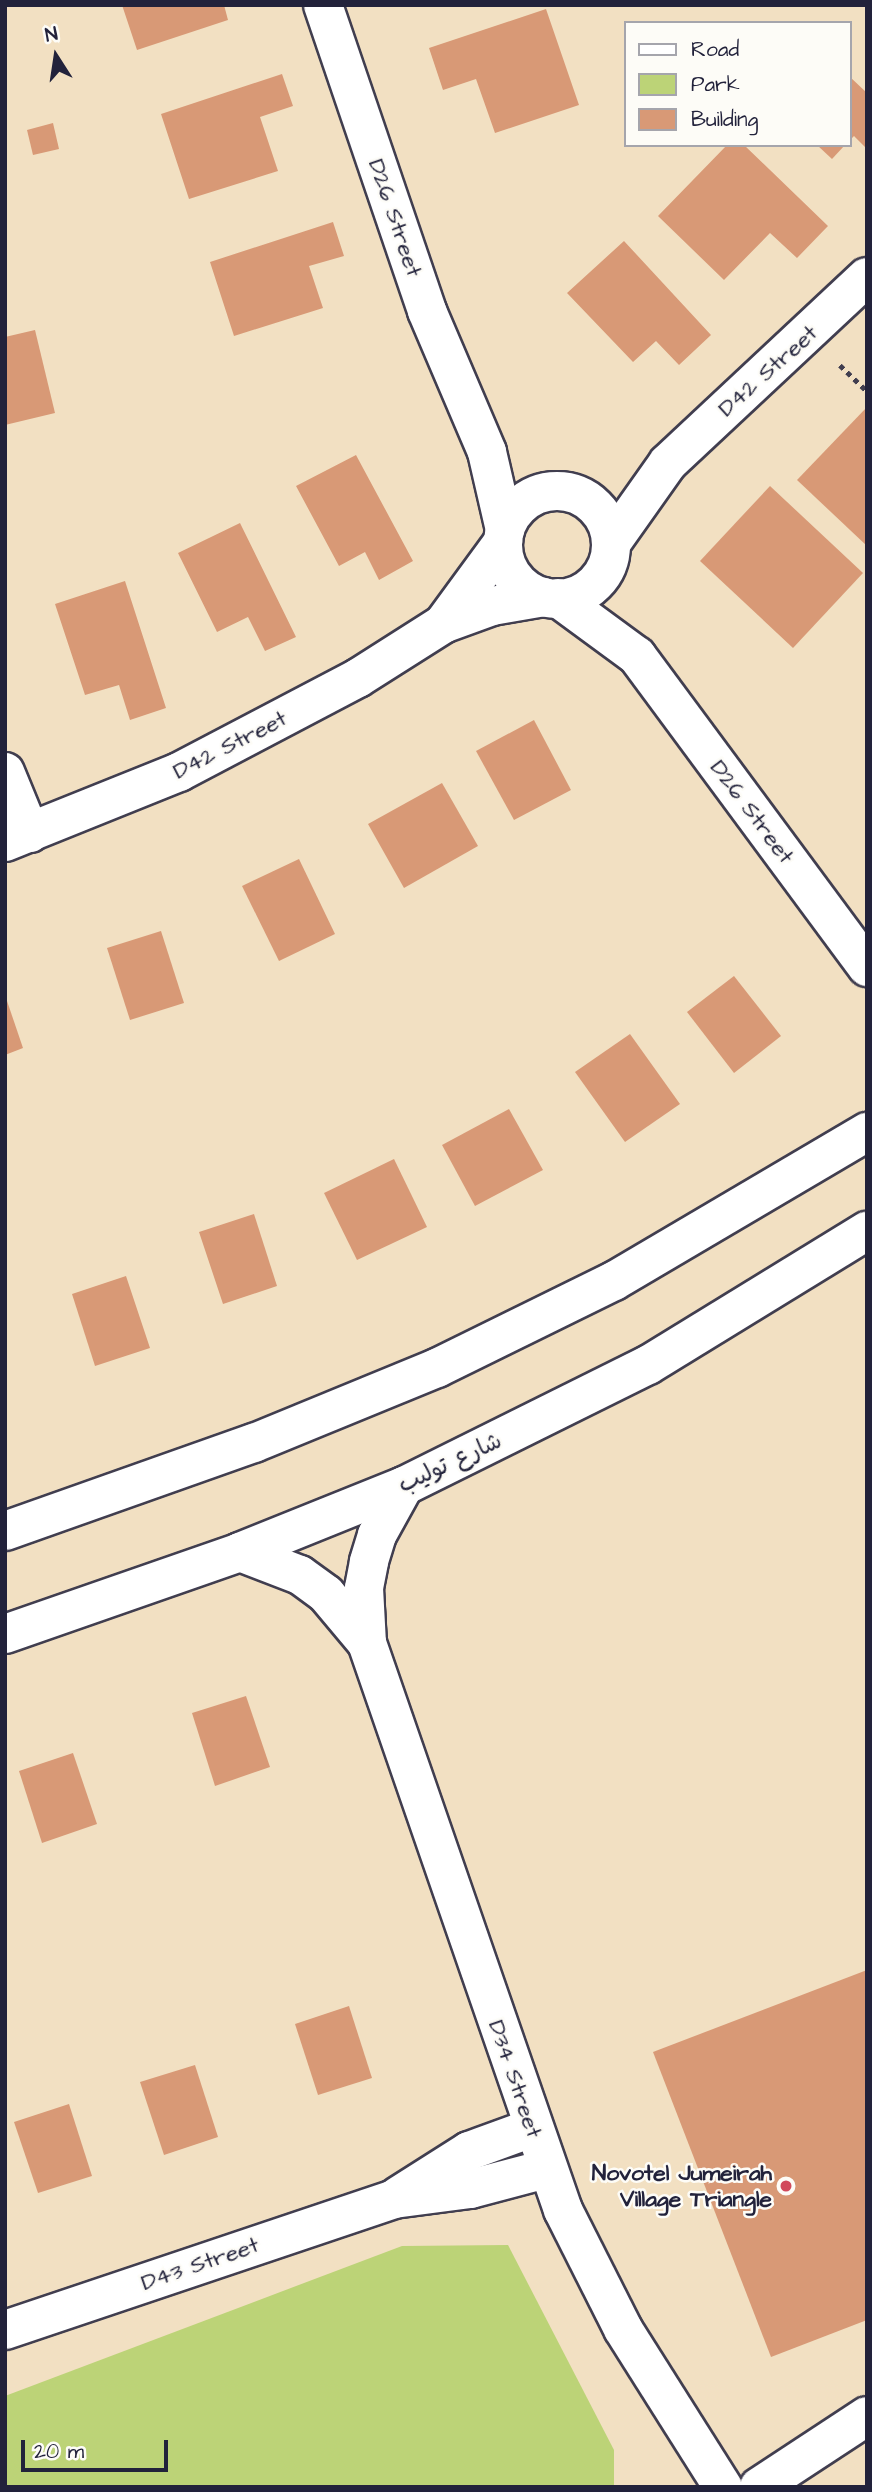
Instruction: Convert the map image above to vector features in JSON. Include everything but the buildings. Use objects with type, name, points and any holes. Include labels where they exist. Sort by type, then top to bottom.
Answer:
[{"type":"street","name":"D26 Street","points":[[323,5],[427,311],[496,477],[504,536]]},
{"type":"street","name":"D42 Street","points":[[609,554],[668,463],[867,278]]},
{"type":"street","name":"D26 Street","points":[[476,428],[566,492]]},
{"type":"street","name":"D42 Street","points":[[566,492],[622,483],[668,463]]},
{"type":"street","points":[[566,492],[604,517],[609,554],[592,586],[551,598],[513,576],[504,536],[525,501],[566,492]]},
{"type":"street","name":"D42 Street","points":[[443,624],[504,536]]},
{"type":"street","name":"D26 Street","points":[[609,554],[637,656]]},
{"type":"street","name":"D26 Street","points":[[551,598],[637,656],[867,967]]},
{"type":"street","name":"D42 Street","points":[[18,837],[179,772],[269,727],[443,624],[492,606],[551,598]]},
{"type":"street","points":[[5,772],[18,837]]},
{"type":"street","points":[[5,1531],[254,1443],[437,1368],[614,1281],[867,1132]]},
{"type":"street","name":"شارع توليب","points":[[5,1634],[240,1552],[404,1486],[648,1365],[867,1231]]},
{"type":"street","name":"D34 Street","points":[[404,1486],[377,1535],[369,1562],[364,1588],[367,1643],[546,2169],[601,2290],[723,2487]]},
{"type":"street","name":"D34 Street","points":[[240,1552],[300,1575],[326,1594],[367,1643]]},
{"type":"street","name":"D43 Street","points":[[394,2199],[463,2154],[532,2128]]},
{"type":"street","name":"D43 Street","points":[[5,2330],[394,2199],[470,2189],[546,2169]]},
{"type":"street","points":[[759,2487],[867,2416]]},
{"type":"green space","points":[[508,2245],[614,2450],[614,2487],[5,2487],[5,2396],[402,2246]]},
{"type":"place","name":"Novotel Jumeirah Village Triangle","points":[[786,2186]]}]
